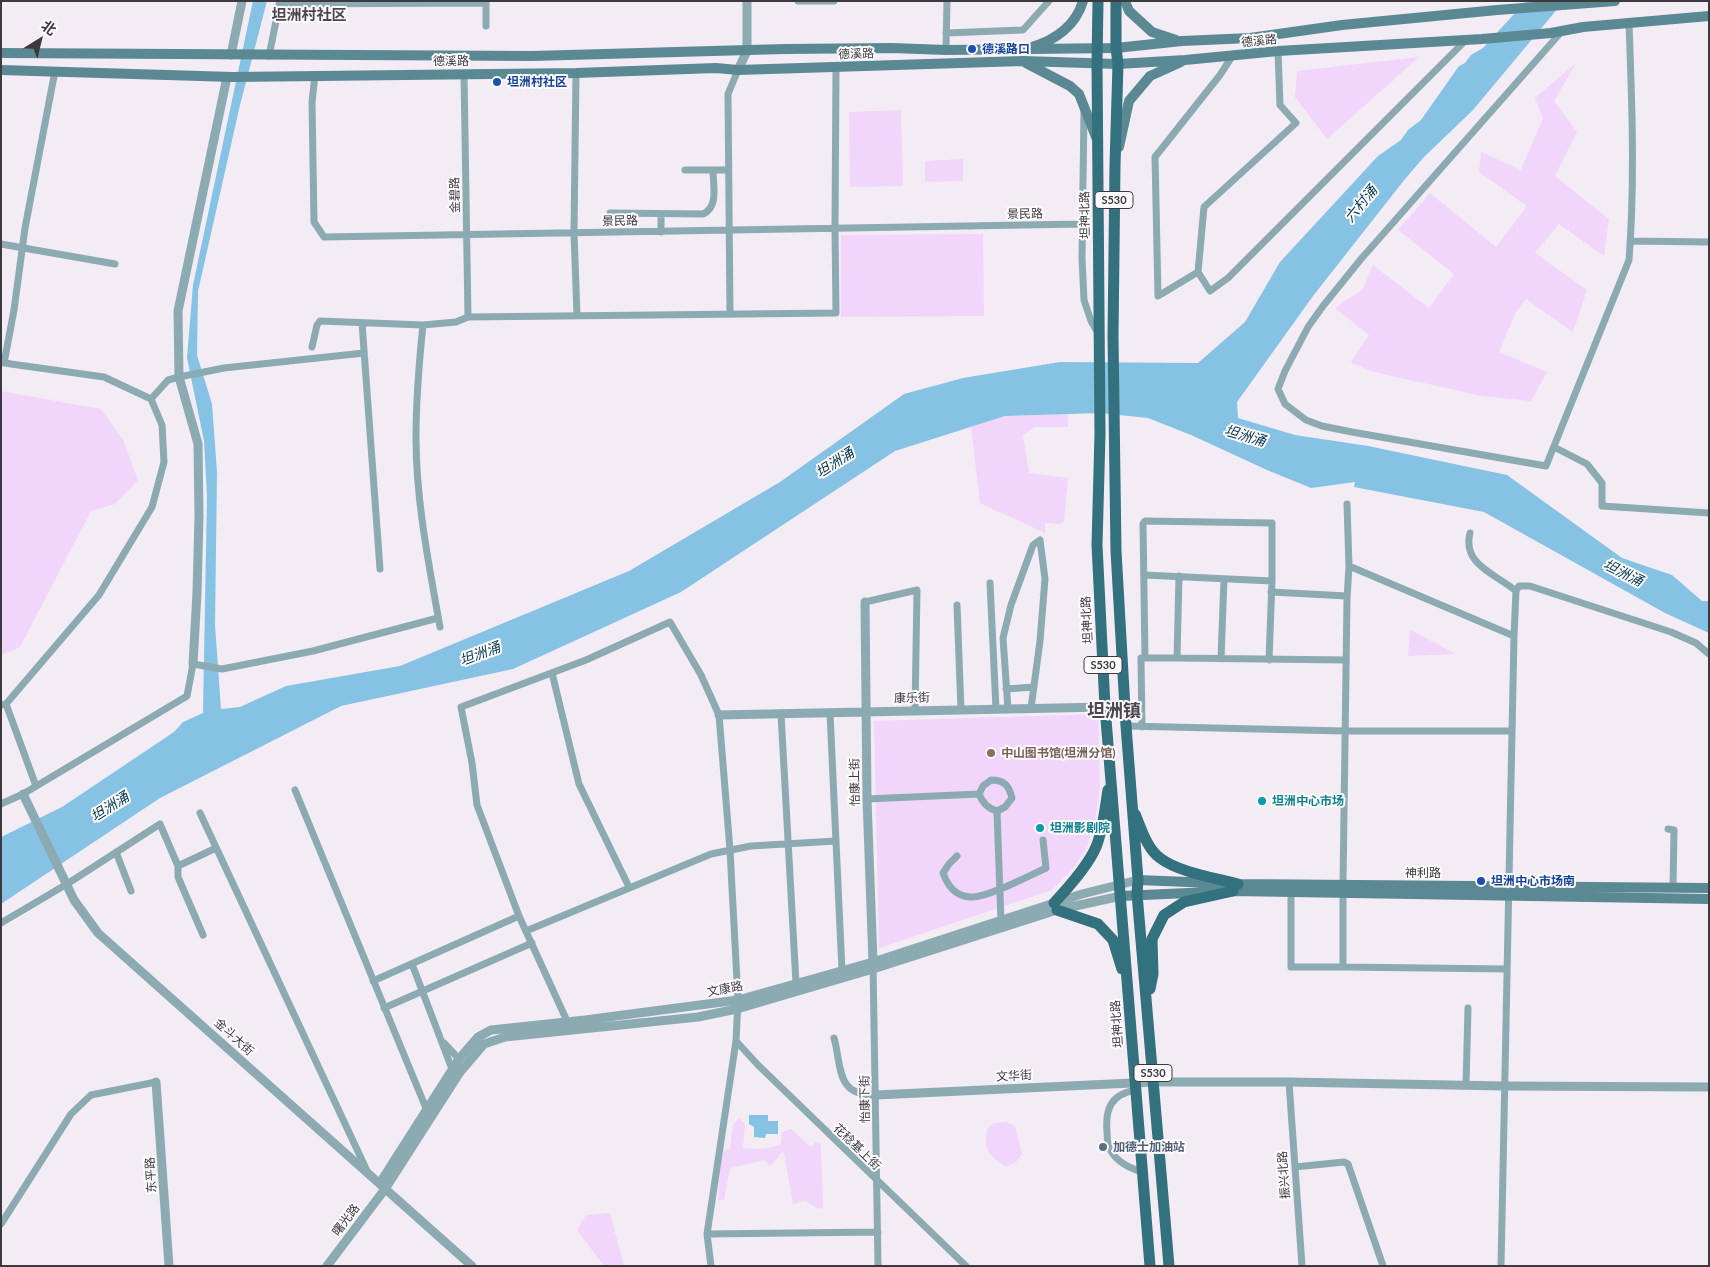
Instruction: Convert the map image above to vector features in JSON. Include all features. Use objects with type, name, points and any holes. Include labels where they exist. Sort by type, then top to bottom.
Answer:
[{"type":"main road","points":[[1022,49],[1035,46],[1058,35],[1074,22],[1080,12],[1083,1]]},
{"type":"main road","name":"坦神北路","points":[[1098,1],[1100,434],[1097,545],[1105,707],[1150,1266]]},
{"type":"main road","points":[[1116,1],[1118,64]]},
{"type":"main road","points":[[1125,1],[1129,11],[1152,32],[1182,42]]},
{"type":"main road","name":"德溪路","points":[[1,53],[266,56],[532,56],[892,48],[946,50],[1116,48],[1250,38],[1342,26],[1497,10],[1615,1]]},
{"type":"main road","name":"德溪路","points":[[1,70],[230,77],[576,73],[716,68],[738,70],[1023,62],[1118,64],[1278,51],[1482,40],[1709,16]]},
{"type":"main road","points":[[1115,165],[1129,101],[1150,76],[1185,60]]},
{"type":"main road","points":[[1023,62],[1070,86],[1079,94],[1098,141]]},
{"type":"main road","name":"S530","points":[[1118,64],[1115,165],[1114,336],[1116,551],[1131,804],[1138,880],[1137,894],[1169,1266]]},
{"type":"main road","points":[[1110,774],[1096,847],[1055,906],[1098,924],[1113,940],[1128,991]]},
{"type":"main road","points":[[1131,804],[1147,842],[1159,858],[1185,870],[1235,888]]},
{"type":"main road","name":"神利路","points":[[1138,880],[1235,888],[1509,891],[1709,888]]},
{"type":"main road","points":[[1147,1005],[1153,974],[1152,938],[1164,915],[1184,902],[1235,888]]},
{"type":"main road","points":[[1121,896],[1235,888],[1291,892],[1343,889]]},
{"type":"main road","points":[[1509,891],[1709,899]]},
{"type":"street","points":[[234,55],[242,1]]},
{"type":"street","points":[[730,314],[728,94],[747,51],[747,1]]},
{"type":"street","points":[[798,1],[834,1]]},
{"type":"street","points":[[946,50],[947,1]]},
{"type":"street","points":[[946,33],[1023,30],[1049,1]]},
{"type":"street","points":[[1497,10],[1504,1]]},
{"type":"street","points":[[266,56],[280,2],[486,2],[486,26]]},
{"type":"street","points":[[1564,30],[1361,259],[1308,327],[1285,371],[1278,389],[1285,404],[1306,420],[1322,426],[1546,466],[1629,260],[1632,101],[1629,23]]},
{"type":"street","points":[[1278,51],[1280,105],[1296,123],[1204,207],[1198,272],[1210,291],[1228,278],[1466,40]]},
{"type":"street","points":[[1198,272],[1158,296],[1155,157],[1233,56]]},
{"type":"street","points":[[312,347],[317,325],[320,321],[423,325],[456,322],[468,316],[836,313],[836,68]]},
{"type":"street","points":[[36,786],[4,704],[99,595],[152,507],[164,462],[162,425],[151,398],[104,377],[3,362],[14,310],[23,247],[55,71]]},
{"type":"street","points":[[576,73],[574,232],[576,316]]},
{"type":"street","name":"金碧路","points":[[464,74],[468,316]]},
{"type":"street","name":"景民路","points":[[315,75],[312,102],[314,222],[324,237],[1082,224]]},
{"type":"street","points":[[1,804],[23,794],[188,696],[193,664],[197,593],[198,444],[178,377],[178,311],[230,77]]},
{"type":"street","points":[[1084,104],[1082,224],[1084,300],[1091,321],[1099,335]]},
{"type":"street","points":[[685,170],[728,170]]},
{"type":"street","points":[[610,213],[703,214],[712,208],[714,203],[713,170]]},
{"type":"street","points":[[661,214],[661,232]]},
{"type":"street","points":[[1630,241],[1709,242]]},
{"type":"street","points":[[1,244],[115,264]]},
{"type":"street","points":[[362,323],[380,569]]},
{"type":"street","points":[[423,325],[417,381],[416,440],[423,529],[440,627]]},
{"type":"street","points":[[151,398],[168,380],[178,377],[224,368],[364,353]]},
{"type":"street","points":[[1554,447],[1587,464],[1602,483],[1602,506],[1709,513]]},
{"type":"street","points":[[1343,967],[1347,596],[1350,566],[1347,504]]},
{"type":"street","points":[[1145,658],[1143,524],[1145,521],[1272,522],[1269,660]]},
{"type":"street","points":[[1470,533],[1467,544],[1476,563],[1516,591]]},
{"type":"street","points":[[1008,709],[1002,638],[1011,605],[1033,545],[1040,540],[1045,579],[1040,641],[1031,708]]},
{"type":"street","points":[[1350,566],[1514,636]]},
{"type":"street","points":[[1144,574],[1272,581]]},
{"type":"street","points":[[1177,658],[1179,576]]},
{"type":"street","points":[[1221,659],[1224,579]]},
{"type":"street","points":[[990,583],[996,709]]},
{"type":"street","points":[[1501,1266],[1516,591],[1518,586],[1530,586],[1672,632],[1696,643],[1709,654]]},
{"type":"street","points":[[865,602],[917,590],[914,711]]},
{"type":"street","points":[[1271,592],[1347,596]]},
{"type":"street","name":"怡康上街","points":[[865,602],[867,799],[873,965]]},
{"type":"street","points":[[957,605],[962,710]]},
{"type":"street","points":[[193,664],[222,668],[313,651],[438,618]]},
{"type":"street","points":[[577,1030],[567,1022],[519,916],[477,805],[472,763],[461,707],[552,673],[670,622],[701,675],[719,716],[730,850],[738,1004],[736,1041],[707,1234],[711,1266]]},
{"type":"street","points":[[1142,727],[1141,658],[1346,660]]},
{"type":"street","points":[[552,673],[579,784],[629,888]]},
{"type":"street","points":[[1006,689],[1034,687]]},
{"type":"street","name":"康乐街","points":[[719,716],[1105,707]]},
{"type":"street","points":[[830,713],[842,970]]},
{"type":"street","points":[[781,714],[796,984]]},
{"type":"street","points":[[1126,726],[1345,731],[1512,731]]},
{"type":"street","points":[[991,780],[1000,780],[1009,786],[1012,798],[1005,807],[997,811],[989,809],[983,803],[979,794],[983,786],[991,780]]},
{"type":"street","points":[[296,790],[428,1114]]},
{"type":"street","name":"金斗大街","points":[[23,794],[74,900],[98,933],[472,1266]]},
{"type":"street","points":[[867,799],[979,794]]},
{"type":"street","points":[[997,811],[1001,921]]},
{"type":"street","points":[[200,813],[368,1173]]},
{"type":"street","points":[[1,923],[67,884],[160,824],[178,866],[178,877],[203,935]]},
{"type":"street","points":[[1668,829],[1674,830],[1673,888]]},
{"type":"street","points":[[957,856],[943,873],[947,885],[956,893],[971,898],[1000,889],[1046,868],[1044,840]]},
{"type":"street","points":[[526,931],[711,854],[751,846],[836,841]]},
{"type":"street","points":[[178,866],[216,848]]},
{"type":"street","points":[[116,852],[131,891]]},
{"type":"street","name":"文康路","points":[[428,1114],[459,1059],[478,1037],[491,1030],[738,1004],[842,970],[873,965],[1001,921],[1138,880]]},
{"type":"street","points":[[1291,892],[1291,967],[1507,970]]},
{"type":"street","points":[[428,1114],[484,1044],[506,1037],[698,1018],[738,1004],[873,965],[1055,906],[1121,896]]},
{"type":"street","points":[[374,981],[519,916]]},
{"type":"street","points":[[384,1008],[532,943]]},
{"type":"street","points":[[412,964],[452,1069]]},
{"type":"street","name":"怡康下街","points":[[873,965],[878,1266]]},
{"type":"street","points":[[1466,1085],[1468,1008]]},
{"type":"street","points":[[440,1038],[459,1059]]},
{"type":"street","points":[[834,1038],[840,1075],[856,1093],[876,1095]]},
{"type":"street","name":"花稔基上街","points":[[736,1041],[758,1065],[966,1266]]},
{"type":"street","points":[[1,1224],[70,1114],[91,1094],[156,1082]]},
{"type":"street","name":"东平路","points":[[156,1082],[169,1266]]},
{"type":"street","name":"文华街","points":[[876,1095],[1136,1087],[1154,1082],[1709,1087]]},
{"type":"street","name":"振兴北路","points":[[1290,1082],[1302,1266]]},
{"type":"street","points":[[1136,1087],[1113,1101],[1106,1118],[1107,1139],[1110,1150],[1115,1157],[1128,1168],[1142,1172]]},
{"type":"street","name":"曙光路","points":[[327,1266],[382,1186],[428,1114]]},
{"type":"street","points":[[1295,1168],[1344,1162],[1348,1164],[1383,1266]]},
{"type":"street","points":[[707,1234],[878,1232]]},
{"type":"shaded area","points":[[1419,57],[1327,139],[1295,97],[1297,71]]},
{"type":"shaded area","points":[[1576,63],[1554,101],[1577,132],[1555,176],[1609,219],[1604,256],[1559,224],[1535,253],[1587,290],[1573,332],[1526,299],[1516,312],[1499,352],[1547,372],[1531,401],[1482,396],[1370,371],[1351,362],[1369,335],[1335,308],[1362,290],[1373,265],[1429,308],[1454,274],[1398,230],[1430,193],[1496,247],[1527,206],[1479,172],[1481,152],[1521,170],[1543,118],[1535,98]]},
{"type":"shaded area","points":[[901,110],[903,186],[850,187],[849,112]]},
{"type":"shaded area","points":[[963,159],[963,181],[925,182],[925,161]]},
{"type":"shaded area","points":[[983,234],[984,316],[841,317],[841,235]]},
{"type":"shaded area","points":[[1,391],[101,409],[123,440],[138,480],[115,504],[91,511],[20,647],[1,655]]},
{"type":"shaded area","points":[[1068,414],[1068,427],[1035,427],[1023,435],[1029,473],[1068,478],[1064,522],[1060,524],[1045,523],[1045,533],[980,503],[971,427],[1005,416]]},
{"type":"shaded area","points":[[1410,630],[1456,654],[1408,656]]},
{"type":"shaded area","points":[[1098,714],[1100,788],[1095,819],[1087,848],[1072,870],[1052,890],[879,948],[874,721]]},
{"type":"shaded area","points":[[739,1118],[745,1124],[743,1148],[757,1149],[776,1146],[781,1144],[782,1132],[791,1129],[811,1147],[816,1142],[821,1144],[823,1209],[803,1201],[793,1205],[784,1153],[782,1152],[769,1166],[766,1160],[730,1168],[724,1200],[718,1200],[721,1158],[724,1150],[730,1149],[733,1125]]},
{"type":"shaded area","points":[[1007,1122],[1015,1126],[1022,1154],[1016,1162],[1006,1167],[989,1152],[986,1137],[987,1129],[994,1123]]},
{"type":"shaded area","points":[[610,1213],[624,1266],[604,1266],[577,1230],[586,1215]]},
{"type":"water","points":[[253,1],[267,1],[240,105],[198,291],[197,355],[212,404],[217,472],[215,625],[221,709],[240,707],[286,686],[400,666],[629,571],[780,482],[904,394],[963,378],[1060,362],[1198,363],[1245,322],[1280,262],[1378,156],[1401,140],[1408,130],[1421,120],[1459,66],[1465,63],[1471,55],[1483,48],[1526,1],[1564,1],[1473,110],[1424,157],[1405,179],[1313,296],[1237,402],[1238,418],[1295,435],[1368,446],[1507,475],[1622,558],[1672,575],[1702,601],[1709,601],[1709,633],[1665,613],[1484,512],[1354,487],[1355,482],[1311,488],[1148,418],[1100,413],[1005,416],[895,451],[681,592],[513,669],[341,706],[160,798],[1,904],[1,837],[62,807],[174,732],[183,722],[203,713],[207,496],[204,441],[187,358],[193,285]]},
{"type":"water","points":[[749,1115],[768,1115],[768,1121],[778,1121],[778,1134],[766,1134],[765,1138],[754,1137],[754,1127],[749,1124]]},
{"type":"place","name":"德溪路口","points":[[972,49]]},
{"type":"place","name":"坦洲村社区","points":[[497,82]]},
{"type":"place","name":"中山图书馆(坦洲分馆)","points":[[991,753]]},
{"type":"place","name":"坦洲中心市场","points":[[1262,801]]},
{"type":"place","name":"坦洲影剧院","points":[[1040,828]]},
{"type":"place","name":"坦洲中心市场南","points":[[1481,881]]},
{"type":"place","name":"加德士加油站","points":[[1103,1147]]},
{"type":"district","name":"坦洲村社区","points":[[309,15]]},
{"type":"district","name":"坦洲镇","points":[[1114,711]]},
{"type":"water label","name":"六村涌","points":[[1361,204]]},
{"type":"water label","name":"坦洲涌","points":[[1245,436]]},
{"type":"water label","name":"坦洲涌","points":[[835,463]]},
{"type":"water label","name":"坦洲涌","points":[[1623,573]]},
{"type":"water label","name":"坦洲涌","points":[[480,654]]},
{"type":"water label","name":"坦洲涌","points":[[110,807]]}]
